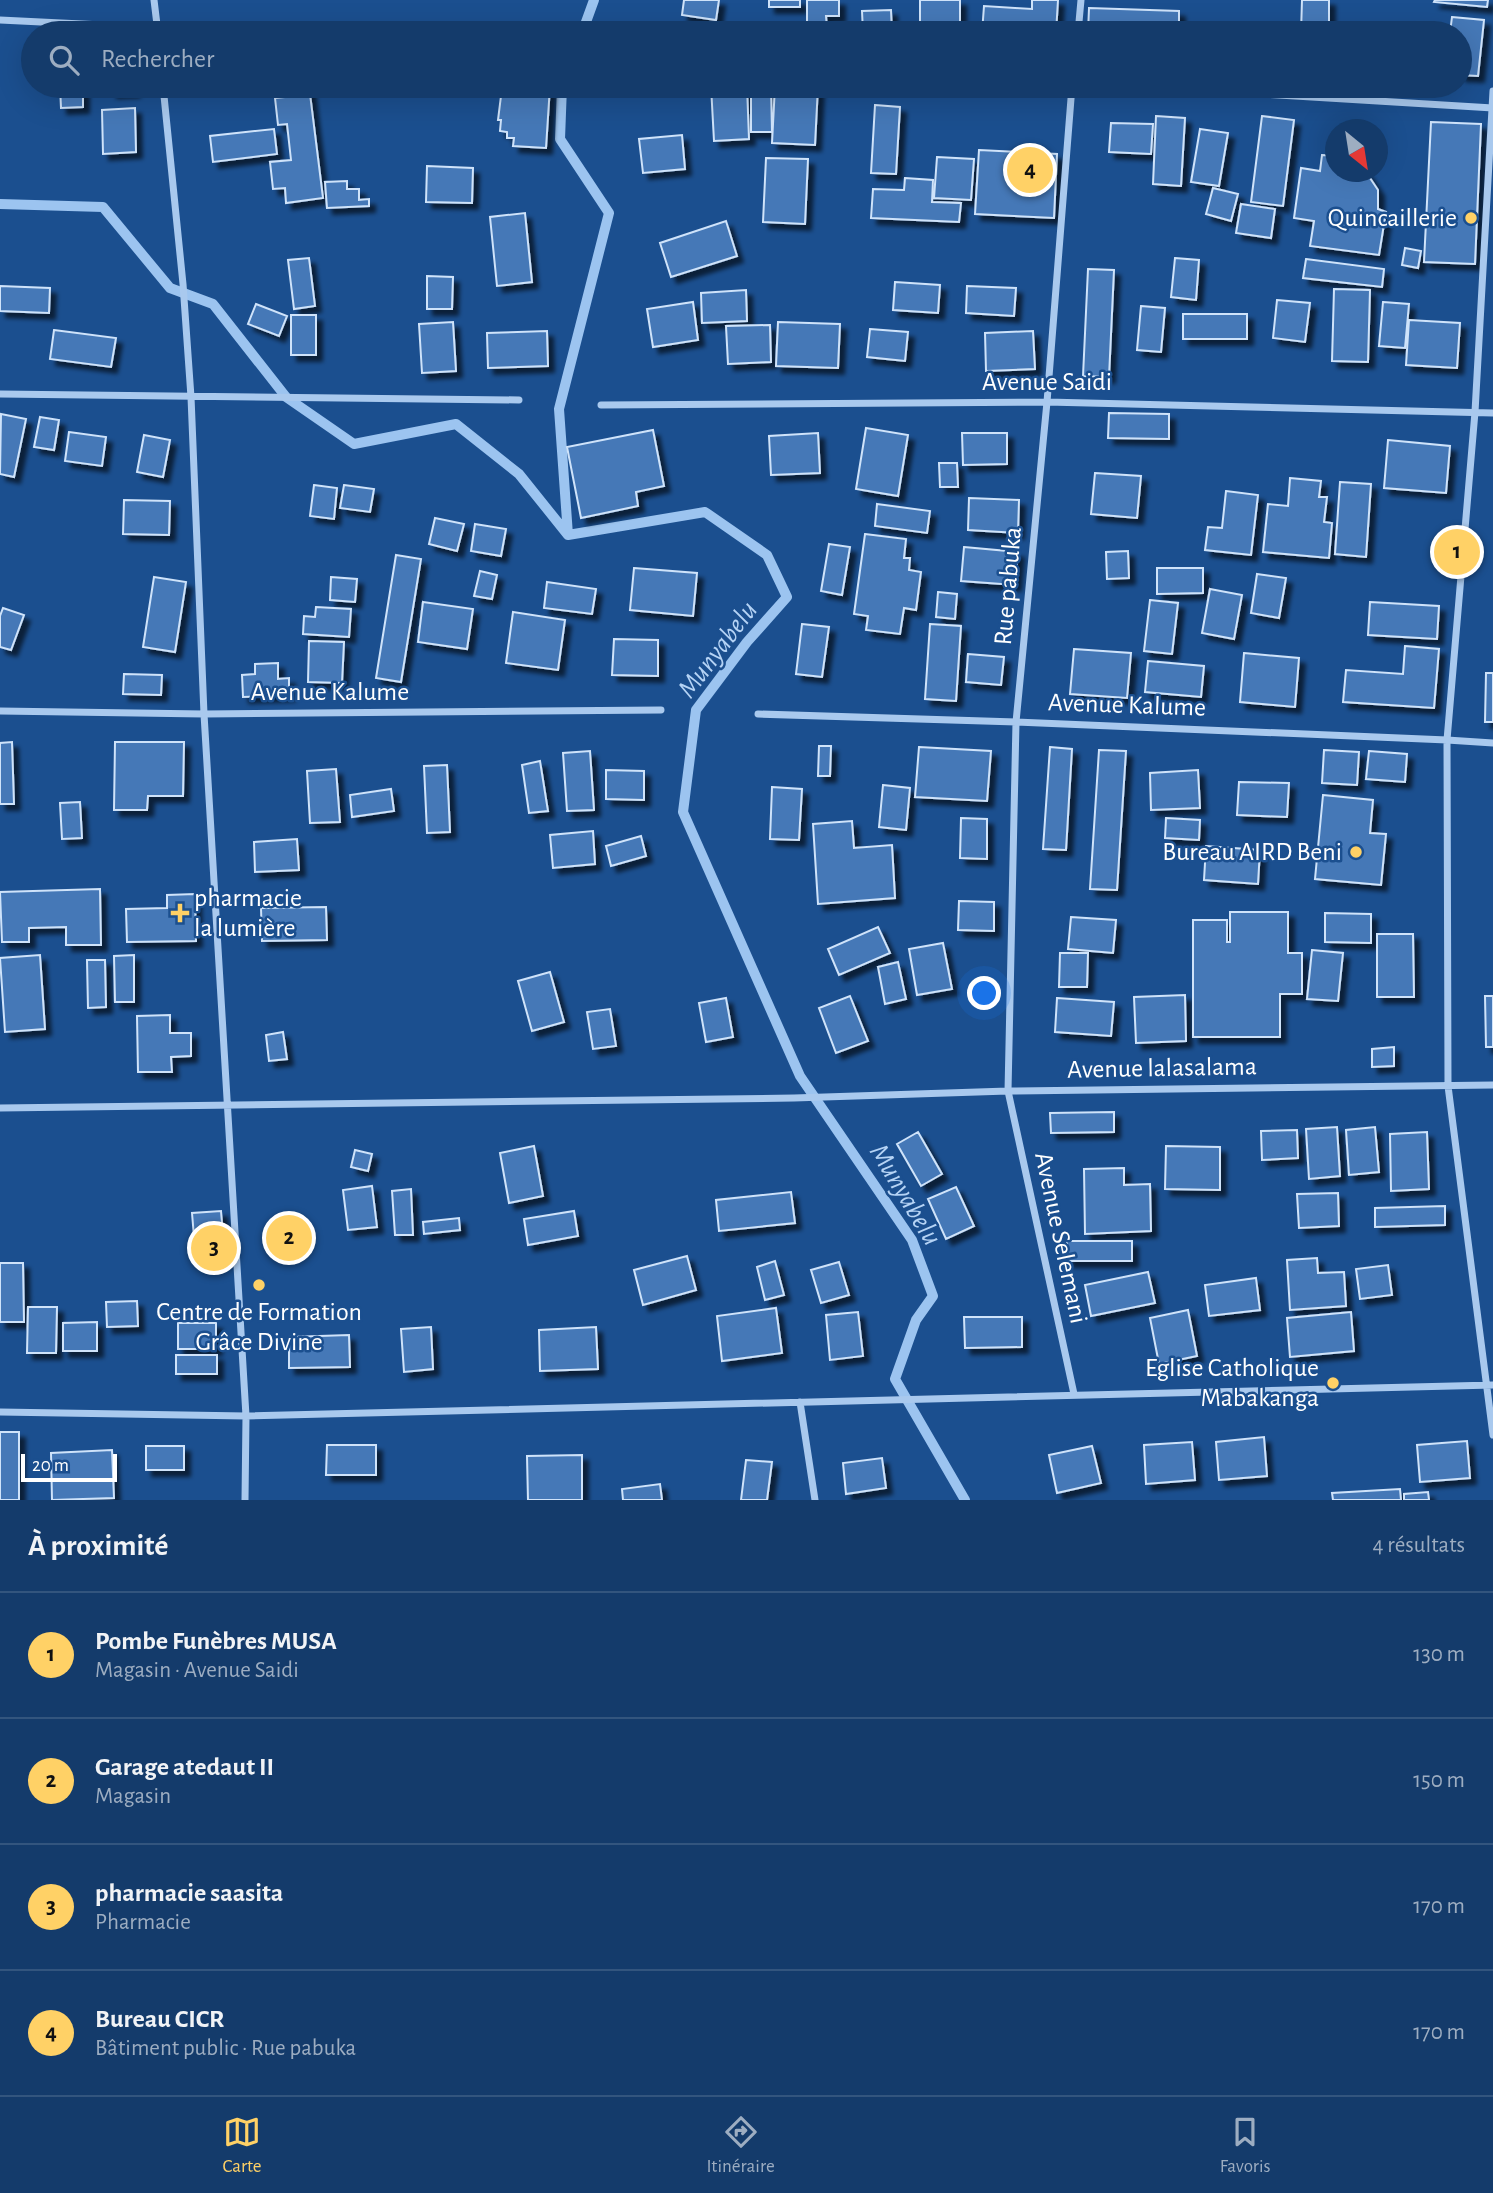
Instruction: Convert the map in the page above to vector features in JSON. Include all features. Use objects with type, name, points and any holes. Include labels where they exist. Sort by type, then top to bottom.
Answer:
[{"type":"street","points":[[154,0],[157,21]]},
{"type":"street","points":[[1079,21],[1081,0]]},
{"type":"street","points":[[0,20],[21,21]]},
{"type":"street","points":[[1493,91],[1475,412],[1447,740],[1448,1086],[1489,1385],[1493,1435]]},
{"type":"street","points":[[164,98],[184,284],[191,397],[204,714],[246,1416],[245,1500]]},
{"type":"street","name":"Rue pabuka","points":[[1008,1091],[1016,722],[1047,402],[1071,98]]},
{"type":"street","points":[[1327,98],[1492,108]]},
{"type":"street","points":[[0,394],[519,400]]},
{"type":"street","name":"Avenue Saidi","points":[[601,405],[1047,402],[1493,413]]},
{"type":"street","name":"Avenue Kalume","points":[[0,711],[204,714],[661,710]]},
{"type":"street","name":"Avenue Kalume","points":[[758,714],[1016,722],[1493,743]]},
{"type":"street","name":"Avenue lalasalama","points":[[0,1108],[794,1098],[1008,1091],[1493,1085]]},
{"type":"street","name":"Avenue Selemani","points":[[1008,1091],[1074,1394]]},
{"type":"street","points":[[0,1412],[246,1416],[1489,1385]]},
{"type":"street","points":[[800,1402],[815,1500]]},
{"type":"building","points":[[684,0],[719,0],[716,20],[682,15]]},
{"type":"building","points":[[769,0],[800,0],[800,7],[769,7]]},
{"type":"building","points":[[807,0],[839,0],[839,16],[826,16],[826,21],[807,21]]},
{"type":"building","points":[[920,0],[960,0],[960,21],[920,21]]},
{"type":"building","points":[[1032,0],[1058,0],[1057,21],[983,21],[984,6],[1032,9]]},
{"type":"building","points":[[1302,0],[1329,0],[1329,21],[1301,21]]},
{"type":"building","points":[[1488,0],[1487,7],[1434,2]]},
{"type":"building","points":[[1089,8],[1179,11],[1179,21],[1088,21]]},
{"type":"building","points":[[891,10],[891,21],[862,21],[862,11]]},
{"type":"building","points":[[1452,17],[1484,20],[1478,76],[1472,76],[1472,21],[1452,21]]},
{"type":"building","points":[[61,98],[83,98],[83,107],[61,108]]},
{"type":"building","points":[[275,98],[310,98],[323,198],[286,203],[285,188],[273,189],[270,162],[291,160],[287,124],[278,125]]},
{"type":"building","points":[[501,98],[549,98],[546,148],[513,146],[514,138],[507,138],[507,132],[500,131],[501,120],[498,120]]},
{"type":"building","points":[[712,98],[747,98],[749,139],[714,141]]},
{"type":"building","points":[[751,98],[771,98],[772,132],[751,132]]},
{"type":"building","points":[[774,98],[817,98],[815,145],[772,143]]},
{"type":"building","points":[[875,105],[900,107],[896,174],[871,173]]},
{"type":"building","points":[[135,108],[136,152],[103,154],[102,110]]},
{"type":"building","points":[[1156,116],[1185,118],[1181,186],[1153,184]]},
{"type":"building","points":[[1262,116],[1294,120],[1283,206],[1251,202]]},
{"type":"building","points":[[1431,122],[1481,124],[1475,264],[1424,262]]},
{"type":"building","points":[[1111,123],[1153,124],[1151,154],[1109,152]]},
{"type":"building","points":[[274,129],[277,154],[213,162],[210,136]]},
{"type":"building","points":[[1200,129],[1228,133],[1219,186],[1191,182]]},
{"type":"building","points":[[682,135],[685,169],[643,173],[639,139]]},
{"type":"building","points":[[979,150],[1057,154],[1054,218],[975,214]]},
{"type":"building","points":[[1322,155],[1325,155],[1325,182],[1373,182],[1378,190],[1378,209],[1386,212],[1379,255],[1310,246],[1314,221],[1294,218],[1301,168],[1320,171]]},
{"type":"building","points":[[937,157],[974,159],[971,200],[934,198]]},
{"type":"building","points":[[766,158],[808,159],[805,224],[763,222]]},
{"type":"building","points":[[427,166],[473,168],[472,203],[426,202]]},
{"type":"building","points":[[905,178],[933,180],[932,202],[961,203],[959,222],[871,218],[873,189],[904,190]]},
{"type":"building","points":[[347,181],[347,189],[359,189],[359,200],[369,199],[369,206],[327,208],[325,182]]},
{"type":"building","points":[[1213,188],[1238,194],[1231,221],[1206,214]]},
{"type":"building","points":[[1241,204],[1275,209],[1271,238],[1236,233]]},
{"type":"building","points":[[525,213],[532,282],[497,286],[490,217]]},
{"type":"building","points":[[726,221],[737,256],[671,277],[660,243]]},
{"type":"building","points":[[1405,248],[1421,251],[1418,268],[1402,265]]},
{"type":"building","points":[[309,258],[315,306],[294,309],[288,260]]},
{"type":"building","points":[[1175,258],[1199,260],[1196,300],[1171,297]]},
{"type":"building","points":[[1306,259],[1384,269],[1382,287],[1303,278]]},
{"type":"building","points":[[1088,269],[1114,270],[1109,377],[1083,376]]},
{"type":"building","points":[[427,276],[453,277],[452,309],[427,309]]},
{"type":"building","points":[[895,282],[940,285],[938,313],[893,310]]},
{"type":"building","points":[[0,286],[50,288],[49,313],[0,311]]},
{"type":"building","points":[[967,286],[1016,288],[1014,316],[966,313]]},
{"type":"building","points":[[1334,289],[1370,290],[1368,362],[1332,361]]},
{"type":"building","points":[[746,290],[747,321],[702,323],[701,293]]},
{"type":"building","points":[[1277,300],[1310,303],[1305,342],[1273,338]]},
{"type":"building","points":[[693,302],[698,340],[653,347],[647,309]]},
{"type":"building","points":[[1383,302],[1409,304],[1405,348],[1379,346]]},
{"type":"building","points":[[256,304],[287,316],[279,336],[248,324]]},
{"type":"building","points":[[1141,306],[1165,308],[1161,352],[1137,350]]},
{"type":"building","points":[[1183,314],[1247,314],[1247,339],[1183,339]]},
{"type":"building","points":[[291,315],[316,315],[316,355],[291,355]]},
{"type":"building","points":[[1409,320],[1460,323],[1457,368],[1406,365]]},
{"type":"building","points":[[453,322],[456,371],[422,373],[419,324]]},
{"type":"building","points":[[778,322],[840,324],[838,368],[776,366]]},
{"type":"building","points":[[770,325],[771,362],[728,364],[726,326]]},
{"type":"building","points":[[870,329],[908,332],[905,361],[867,357]]},
{"type":"building","points":[[54,330],[116,338],[111,367],[50,359]]},
{"type":"building","points":[[547,331],[548,366],[488,368],[487,333]]},
{"type":"building","points":[[1033,331],[1035,369],[986,371],[985,333]]},
{"type":"building","points":[[1109,413],[1169,414],[1169,439],[1108,438]]},
{"type":"building","points":[[1,414],[26,419],[14,477],[0,474]]},
{"type":"building","points":[[40,417],[59,420],[54,450],[34,447]]},
{"type":"building","points":[[866,428],[908,435],[898,496],[856,489]]},
{"type":"building","points":[[653,430],[664,486],[636,492],[638,506],[581,518],[567,447]]},
{"type":"building","points":[[69,432],[106,437],[102,466],[65,461]]},
{"type":"building","points":[[818,433],[820,473],[771,475],[769,436]]},
{"type":"building","points":[[962,433],[1007,433],[1007,464],[963,465]]},
{"type":"building","points":[[144,435],[170,440],[163,477],[137,472]]},
{"type":"building","points":[[1388,440],[1450,446],[1446,493],[1384,488]]},
{"type":"building","points":[[939,463],[957,463],[958,487],[940,487]]},
{"type":"building","points":[[1095,473],[1141,476],[1137,518],[1091,514]]},
{"type":"building","points":[[1290,478],[1321,481],[1319,497],[1327,497],[1324,522],[1332,523],[1329,558],[1263,552],[1268,504],[1288,506]]},
{"type":"building","points":[[1340,482],[1371,484],[1366,557],[1335,554]]},
{"type":"building","points":[[314,485],[337,488],[334,519],[310,516]]},
{"type":"building","points":[[344,485],[374,489],[370,512],[340,508]]},
{"type":"building","points":[[1226,491],[1258,495],[1251,555],[1205,550],[1208,527],[1222,528]]},
{"type":"building","points":[[969,498],[1019,500],[1018,533],[968,530]]},
{"type":"building","points":[[124,500],[170,501],[169,535],[123,534]]},
{"type":"building","points":[[877,504],[930,511],[927,533],[875,526]]},
{"type":"building","points":[[435,518],[464,524],[457,551],[429,544]]},
{"type":"building","points":[[475,524],[506,529],[501,556],[471,551]]},
{"type":"building","points":[[865,534],[906,539],[904,558],[910,558],[909,570],[921,572],[916,610],[904,608],[900,634],[866,630],[868,616],[854,614]]},
{"type":"building","points":[[829,544],[850,547],[842,595],[821,591]]},
{"type":"building","points":[[964,547],[1018,552],[1015,585],[961,581]]},
{"type":"building","points":[[1128,551],[1129,578],[1107,579],[1106,552]]},
{"type":"building","points":[[396,555],[421,559],[401,682],[376,678]]},
{"type":"building","points":[[634,568],[697,573],[693,616],[630,610]]},
{"type":"building","points":[[1157,568],[1203,568],[1203,593],[1157,594]]},
{"type":"building","points":[[480,571],[497,575],[492,599],[474,596]]},
{"type":"building","points":[[1257,574],[1286,578],[1279,618],[1251,613]]},
{"type":"building","points":[[154,577],[186,582],[175,652],[143,647]]},
{"type":"building","points":[[331,577],[357,579],[355,602],[330,600]]},
{"type":"building","points":[[547,582],[596,589],[592,614],[544,608]]},
{"type":"building","points":[[1210,589],[1242,595],[1234,639],[1202,633]]},
{"type":"building","points":[[938,592],[957,594],[955,619],[936,617]]},
{"type":"building","points":[[1150,600],[1178,603],[1172,654],[1144,651]]},
{"type":"building","points":[[423,602],[473,609],[467,649],[418,642]]},
{"type":"building","points":[[1370,602],[1439,606],[1437,639],[1368,635]]},
{"type":"building","points":[[316,607],[351,609],[349,637],[303,634],[304,616],[315,617]]},
{"type":"building","points":[[3,608],[24,615],[11,650],[0,647],[0,616]]},
{"type":"building","points":[[513,612],[565,620],[558,670],[506,663]]},
{"type":"building","points":[[802,624],[829,627],[822,677],[796,674]]},
{"type":"building","points":[[930,624],[961,626],[956,701],[925,699]]},
{"type":"building","points":[[614,639],[658,640],[658,676],[612,675]]},
{"type":"building","points":[[309,641],[344,642],[342,683],[308,682]]},
{"type":"building","points":[[1405,646],[1439,649],[1434,708],[1343,702],[1346,670],[1403,674]]},
{"type":"building","points":[[1074,649],[1131,653],[1127,698],[1070,694]]},
{"type":"building","points":[[1244,653],[1299,658],[1295,707],[1240,702]]},
{"type":"building","points":[[968,654],[1004,657],[1001,685],[966,682]]},
{"type":"building","points":[[1148,661],[1204,666],[1201,697],[1145,692]]},
{"type":"building","points":[[278,663],[278,679],[289,678],[289,695],[243,697],[242,675],[255,674],[255,664]]},
{"type":"building","points":[[1486,673],[1493,673],[1493,722],[1485,722]]},
{"type":"building","points":[[124,674],[162,675],[161,695],[123,694]]},
{"type":"building","points":[[12,742],[14,804],[0,804],[0,743]]},
{"type":"building","points":[[115,742],[184,742],[183,796],[148,796],[147,810],[114,810]]},
{"type":"building","points":[[819,746],[831,746],[830,776],[818,776]]},
{"type":"building","points":[[919,747],[991,751],[987,801],[915,797]]},
{"type":"building","points":[[1050,747],[1072,749],[1066,850],[1043,849]]},
{"type":"building","points":[[1099,750],[1126,751],[1117,890],[1090,889]]},
{"type":"building","points":[[1324,750],[1359,752],[1357,785],[1322,783]]},
{"type":"building","points":[[590,751],[594,810],[567,811],[563,753]]},
{"type":"building","points":[[1369,751],[1407,754],[1405,782],[1366,779]]},
{"type":"building","points":[[540,761],[548,811],[529,813],[522,765]]},
{"type":"building","points":[[447,765],[450,832],[427,833],[424,766]]},
{"type":"building","points":[[336,769],[340,822],[310,823],[307,771]]},
{"type":"building","points":[[606,770],[644,771],[644,800],[606,799]]},
{"type":"building","points":[[1198,770],[1200,808],[1151,810],[1150,773]]},
{"type":"building","points":[[1239,782],[1289,783],[1287,817],[1237,815]]},
{"type":"building","points":[[883,785],[910,788],[906,830],[879,827]]},
{"type":"building","points":[[772,787],[802,789],[799,840],[770,839]]},
{"type":"building","points":[[391,789],[394,811],[352,817],[350,795]]},
{"type":"building","points":[[1323,795],[1373,800],[1370,833],[1386,834],[1381,885],[1315,879]]},
{"type":"building","points":[[80,802],[82,838],[62,839],[60,803]]},
{"type":"building","points":[[961,818],[987,819],[987,859],[960,858]]},
{"type":"building","points":[[1166,818],[1200,820],[1199,840],[1165,838]]},
{"type":"building","points":[[852,821],[854,848],[892,845],[895,898],[818,904],[813,824]]},
{"type":"building","points":[[593,831],[595,864],[553,868],[550,835]]},
{"type":"building","points":[[641,836],[646,856],[611,866],[606,846]]},
{"type":"building","points":[[297,839],[299,870],[255,872],[254,842]]},
{"type":"building","points":[[1206,846],[1260,850],[1258,884],[1204,880]]},
{"type":"building","points":[[100,889],[101,945],[66,945],[66,927],[29,928],[29,942],[2,942],[0,892]]},
{"type":"building","points":[[195,894],[196,941],[127,942],[126,909],[167,908],[167,895]]},
{"type":"building","points":[[959,901],[994,902],[994,931],[958,930]]},
{"type":"building","points":[[326,907],[327,940],[262,941],[261,908]]},
{"type":"building","points":[[1230,912],[1288,912],[1288,953],[1302,953],[1302,994],[1280,994],[1280,1037],[1193,1037],[1193,920],[1227,920],[1227,942],[1230,942]]},
{"type":"building","points":[[1325,913],[1371,914],[1371,943],[1325,942]]},
{"type":"building","points":[[1071,917],[1116,920],[1113,953],[1068,949]]},
{"type":"building","points":[[878,927],[890,953],[839,975],[828,949]]},
{"type":"building","points":[[1377,934],[1413,934],[1414,997],[1377,997]]},
{"type":"building","points":[[943,943],[952,989],[917,995],[909,949]]},
{"type":"building","points":[[1312,950],[1343,953],[1338,1001],[1307,999]]},
{"type":"building","points":[[1060,953],[1088,953],[1087,987],[1059,987]]},
{"type":"building","points":[[40,955],[45,1029],[5,1032],[0,958]]},
{"type":"building","points":[[134,955],[134,1002],[115,1002],[114,956]]},
{"type":"building","points":[[87,960],[105,960],[106,1007],[88,1008]]},
{"type":"building","points":[[898,962],[906,999],[885,1004],[878,967]]},
{"type":"building","points":[[550,972],[564,1022],[532,1031],[518,981]]},
{"type":"building","points":[[1185,995],[1186,1041],[1136,1043],[1134,997]]},
{"type":"building","points":[[850,996],[868,1041],[836,1053],[819,1008]]},
{"type":"building","points":[[1485,996],[1493,996],[1493,1047],[1486,1047]]},
{"type":"building","points":[[726,998],[733,1037],[706,1042],[699,1003]]},
{"type":"building","points":[[1057,998],[1114,1002],[1111,1036],[1055,1032]]},
{"type":"building","points":[[610,1009],[616,1046],[593,1049],[587,1012]]},
{"type":"building","points":[[170,1015],[170,1033],[191,1033],[191,1056],[171,1057],[172,1072],[138,1072],[137,1016]]},
{"type":"building","points":[[283,1032],[287,1059],[269,1061],[266,1035]]},
{"type":"building","points":[[1394,1047],[1394,1066],[1372,1067],[1372,1049]]},
{"type":"building","points":[[1114,1112],[1114,1132],[1051,1133],[1050,1113]]},
{"type":"building","points":[[1337,1127],[1340,1176],[1309,1179],[1306,1129]]},
{"type":"building","points":[[1375,1127],[1379,1172],[1349,1175],[1346,1130]]},
{"type":"building","points":[[1297,1130],[1298,1158],[1262,1160],[1261,1131]]},
{"type":"building","points":[[918,1132],[942,1174],[921,1186],[897,1144]]},
{"type":"building","points":[[1427,1132],[1429,1189],[1391,1191],[1390,1134]]},
{"type":"building","points":[[534,1146],[543,1196],[509,1203],[500,1153]]},
{"type":"building","points":[[1166,1146],[1220,1147],[1220,1190],[1165,1189]]},
{"type":"building","points":[[355,1150],[372,1154],[368,1171],[351,1167]]},
{"type":"building","points":[[1124,1168],[1124,1185],[1150,1184],[1151,1231],[1085,1234],[1084,1169]]},
{"type":"building","points":[[372,1186],[377,1227],[348,1230],[343,1190]]},
{"type":"building","points":[[956,1187],[974,1226],[946,1239],[928,1199]]},
{"type":"building","points":[[411,1189],[413,1235],[395,1235],[392,1191]]},
{"type":"building","points":[[791,1192],[795,1223],[719,1231],[716,1200]]},
{"type":"building","points":[[1338,1193],[1339,1226],[1299,1228],[1297,1194]]},
{"type":"building","points":[[1445,1206],[1445,1225],[1375,1227],[1375,1208]]},
{"type":"building","points":[[221,1211],[225,1259],[196,1261],[192,1213]]},
{"type":"building","points":[[574,1211],[578,1236],[528,1245],[524,1219]]},
{"type":"building","points":[[459,1218],[460,1230],[424,1234],[423,1222]]},
{"type":"building","points":[[1067,1241],[1132,1241],[1132,1261],[1067,1261]]},
{"type":"building","points":[[687,1256],[696,1290],[643,1305],[634,1270]]},
{"type":"building","points":[[1317,1258],[1318,1273],[1344,1272],[1346,1306],[1290,1310],[1287,1260]]},
{"type":"building","points":[[775,1261],[784,1295],[765,1300],[757,1267]]},
{"type":"building","points":[[839,1262],[849,1295],[821,1303],[811,1270]]},
{"type":"building","points":[[0,1263],[23,1263],[24,1322],[0,1322]]},
{"type":"building","points":[[1388,1265],[1392,1295],[1360,1299],[1356,1269]]},
{"type":"building","points":[[1148,1272],[1155,1303],[1091,1316],[1085,1285]]},
{"type":"building","points":[[1256,1278],[1260,1310],[1209,1316],[1205,1285]]},
{"type":"building","points":[[137,1301],[138,1326],[107,1327],[106,1302]]},
{"type":"building","points":[[28,1307],[57,1307],[56,1353],[27,1353]]},
{"type":"building","points":[[776,1308],[782,1353],[722,1361],[717,1316]]},
{"type":"building","points":[[1188,1310],[1197,1356],[1159,1364],[1150,1318]]},
{"type":"building","points":[[858,1312],[863,1356],[830,1360],[826,1315]]},
{"type":"building","points":[[1351,1312],[1354,1351],[1290,1357],[1287,1318]]},
{"type":"building","points":[[964,1317],[1022,1317],[1022,1347],[965,1348]]},
{"type":"building","points":[[97,1322],[97,1351],[63,1351],[63,1323]]},
{"type":"building","points":[[178,1323],[216,1323],[216,1349],[178,1349]]},
{"type":"building","points":[[431,1327],[433,1369],[404,1372],[401,1329]]},
{"type":"building","points":[[596,1327],[598,1369],[540,1371],[539,1330]]},
{"type":"building","points":[[349,1335],[350,1367],[289,1368],[289,1337]]},
{"type":"building","points":[[176,1355],[217,1355],[217,1374],[176,1374]]},
{"type":"building","points":[[0,1432],[19,1432],[19,1500],[0,1500]]},
{"type":"building","points":[[1264,1437],[1267,1476],[1219,1480],[1216,1442]]},
{"type":"building","points":[[1467,1441],[1470,1478],[1420,1482],[1417,1445]]},
{"type":"building","points":[[1192,1442],[1195,1480],[1146,1484],[1144,1445]]},
{"type":"building","points":[[327,1445],[376,1445],[376,1475],[326,1475]]},
{"type":"building","points":[[146,1446],[184,1446],[184,1470],[146,1470]]},
{"type":"building","points":[[1092,1446],[1101,1483],[1057,1493],[1049,1455]]},
{"type":"building","points":[[112,1450],[114,1498],[52,1500],[51,1453]]},
{"type":"building","points":[[582,1455],[582,1500],[528,1500],[527,1456]]},
{"type":"building","points":[[882,1458],[886,1488],[846,1494],[843,1463]]},
{"type":"building","points":[[746,1460],[772,1462],[767,1500],[741,1500]]},
{"type":"building","points":[[660,1484],[662,1500],[623,1500],[622,1489]]},
{"type":"building","points":[[1400,1489],[1401,1500],[1333,1500],[1332,1493]]},
{"type":"building","points":[[1428,1492],[1429,1500],[1404,1500],[1404,1494]]},
{"type":"waterway","name":"Munyabelu","points":[[586,21],[594,0]]},
{"type":"waterway","name":"Munyabelu","points":[[562,98],[560,139],[609,213],[559,409],[568,535],[705,512],[767,555],[787,597],[747,642],[696,710],[683,812],[800,1076],[912,1240],[933,1296],[916,1320],[895,1379],[965,1500]]},
{"type":"waterway","points":[[0,204],[103,207],[170,288],[213,304],[286,397],[354,444],[456,424],[519,474],[568,535]]},
{"type":"place","name":"Bureau CICR","points":[[1030,170]]},
{"type":"place","name":"Quincaillerie","points":[[1471,218]]},
{"type":"place","name":"Pombe Funèbres MUSA","points":[[1457,552]]},
{"type":"place","name":"Bureau AIRD Beni","points":[[1356,852]]},
{"type":"place","name":"pharmacie la lumière","points":[[180,913]]},
{"type":"place","name":"Garage atedaut II","points":[[289,1238]]},
{"type":"place","name":"pharmacie saasita","points":[[214,1248]]},
{"type":"place","name":"Centre de Formation Grâce Divine","points":[[259,1285]]},
{"type":"place","name":"Eglise Catholique Mabakanga","points":[[1333,1383]]}]
